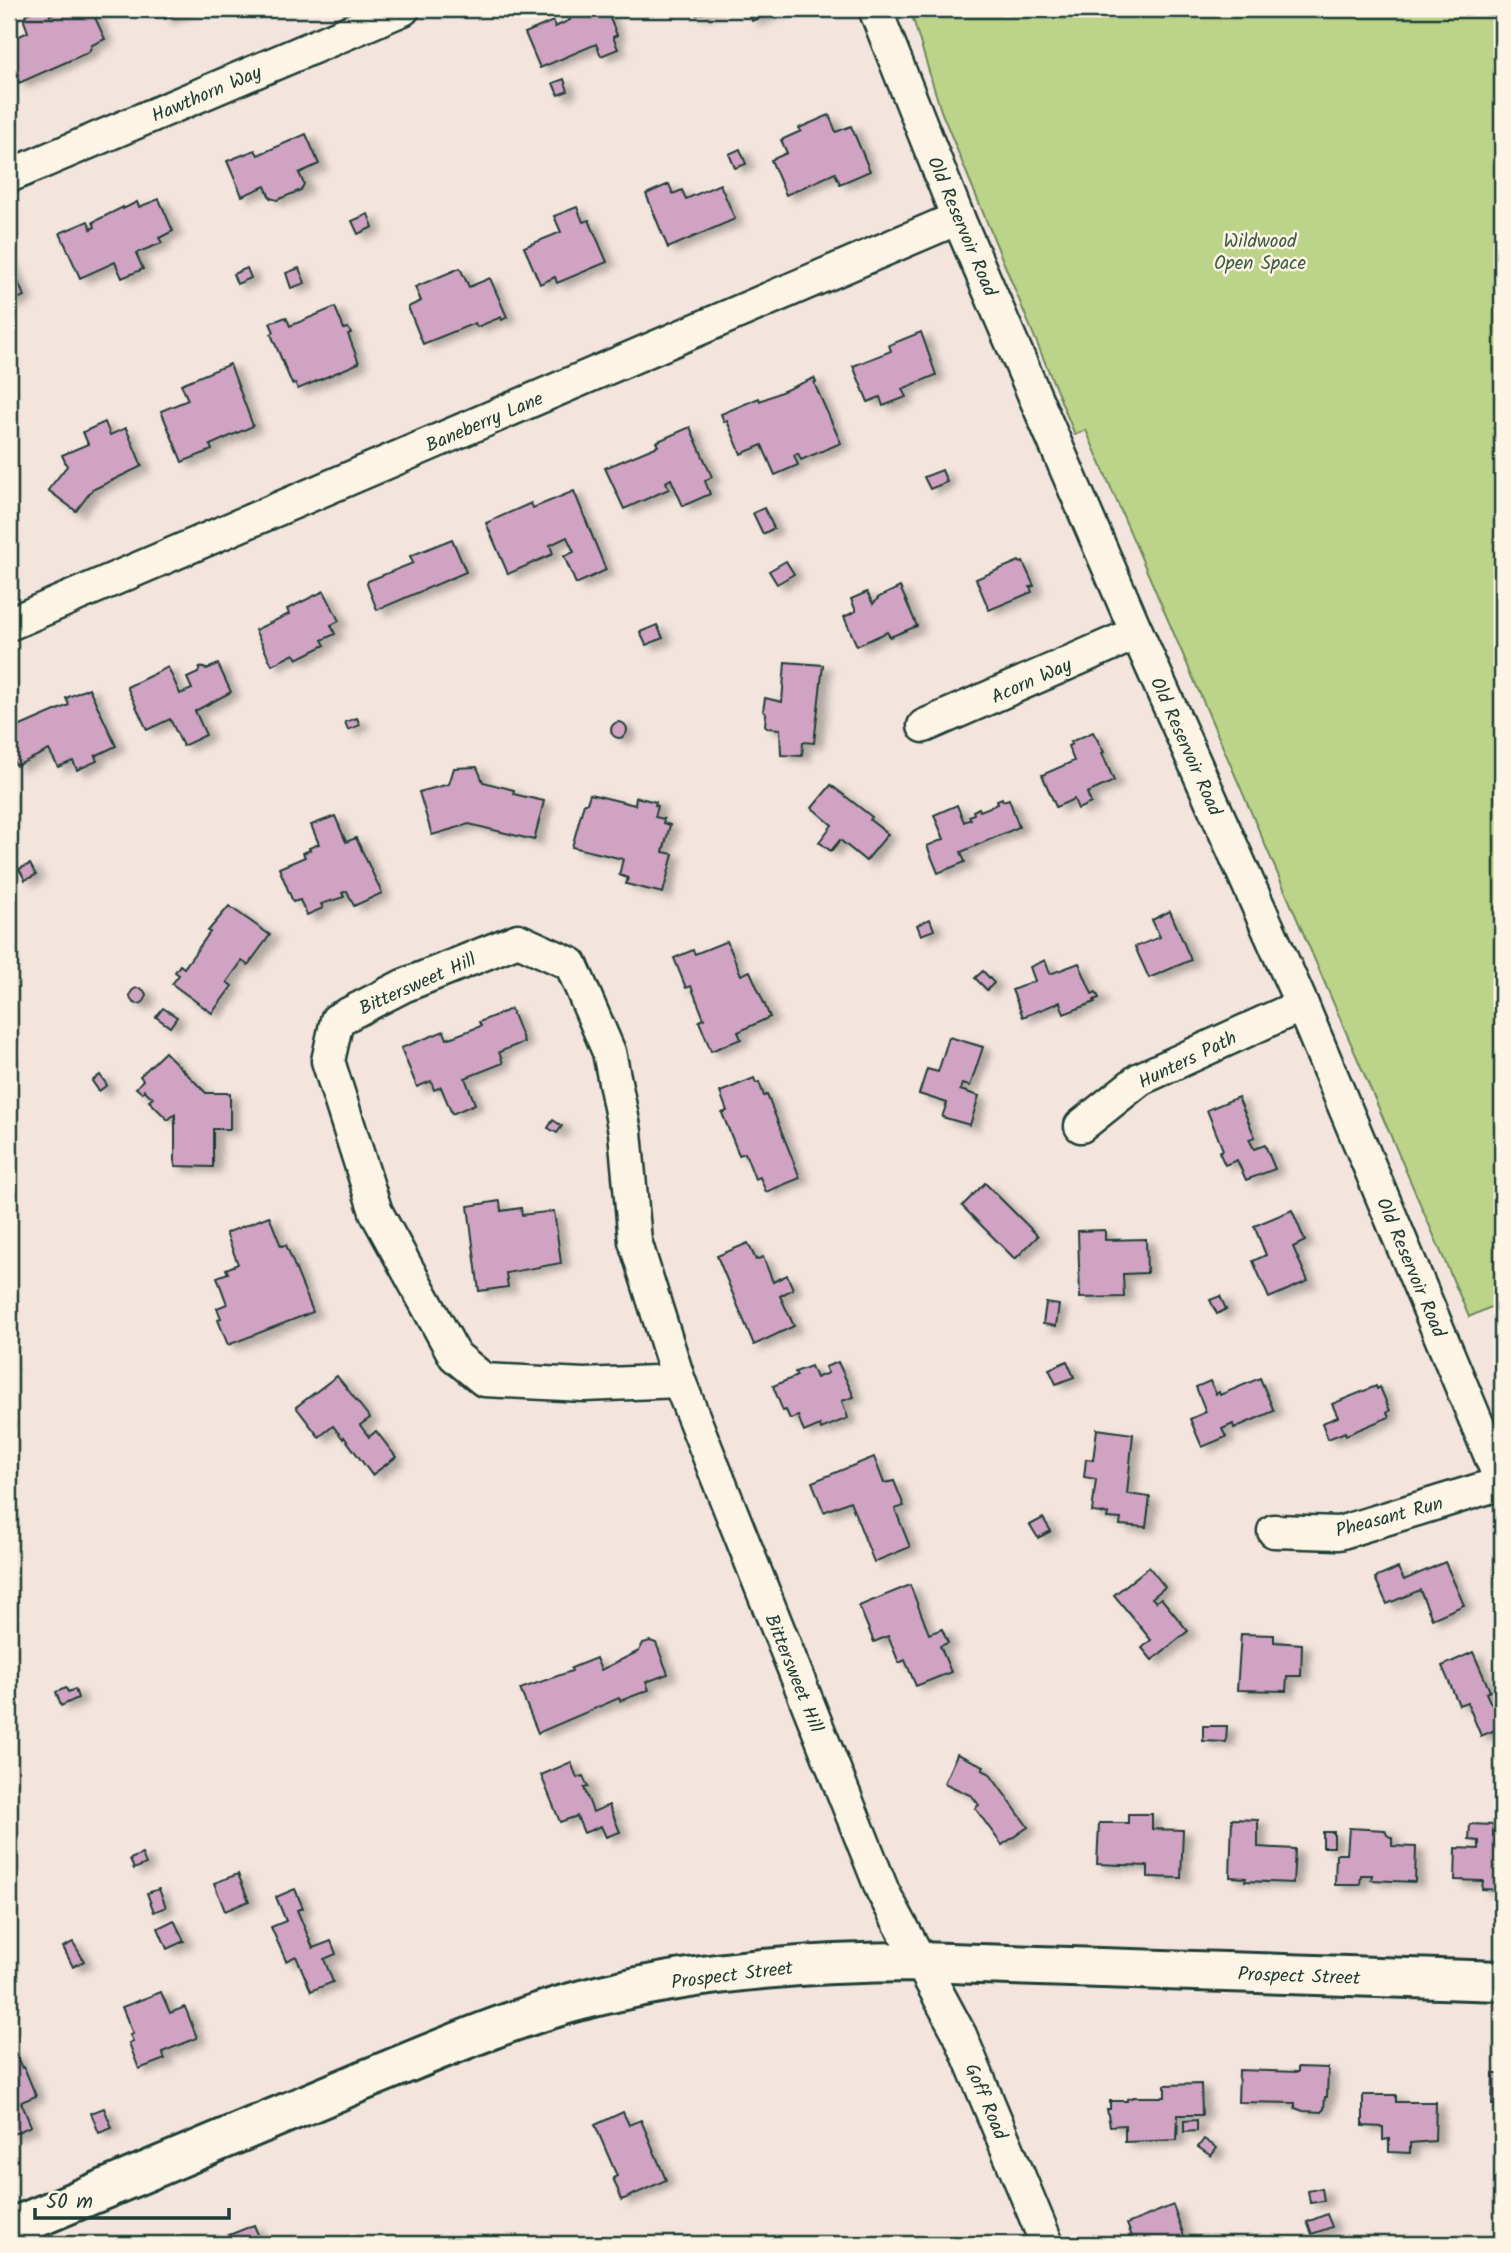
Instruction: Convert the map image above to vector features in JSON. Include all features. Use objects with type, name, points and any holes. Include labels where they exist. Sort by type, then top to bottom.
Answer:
[{"type":"main road","name":"Prospect Street","points":[[9,2230],[427,2054],[514,2021],[578,2001],[680,1978],[730,1971],[836,1963],[919,1962],[1502,1981]]},
{"type":"street","name":"Hawthorn Way","points":[[9,176],[403,9]]},
{"type":"street","name":"Old Reservoir Road","points":[[874,9],[958,218],[1137,634],[1302,1005],[1502,1483]]},
{"type":"street","name":"Baneberry Lane","points":[[9,624],[958,218]]},
{"type":"street","name":"Acorn Way","points":[[924,726],[1137,634]]},
{"type":"street","name":"Bittersweet Hill","points":[[678,1381],[584,1385],[484,1380],[455,1356],[376,1212],[328,1061],[337,1020],[403,986],[518,940],[571,964],[609,1052],[625,1132],[635,1241],[678,1381],[883,1892],[919,1962]]},
{"type":"street","name":"Hunters Path","points":[[1080,1126],[1140,1079],[1302,1005]]},
{"type":"street","name":"Pheasant Run","points":[[1274,1531],[1339,1533],[1502,1483]]},
{"type":"street","name":"Goff Road","points":[[919,1962],[943,2000],[960,2035],[1047,2244]]},
{"type":"green space","name":"Wildwood Open Space","points":[[910,9],[1502,9],[1502,1302],[1469,1317],[1086,430],[1075,435],[941,111]]},
{"type":"building","points":[[39,9],[48,10],[50,16],[60,9],[91,9],[105,39],[92,45],[89,52],[19,83],[9,63],[9,41],[28,32],[24,21],[26,14]]},
{"type":"building","points":[[161,9],[188,9],[165,19]]},
{"type":"building","points":[[606,9],[617,35],[613,37],[618,49],[601,56],[596,44],[540,68],[525,33],[553,21],[555,27],[587,10],[588,13]]},
{"type":"building","points":[[694,9],[717,9],[697,15]]},
{"type":"building","points":[[747,9],[781,9],[752,21]]},
{"type":"building","points":[[564,79],[568,91],[558,95],[553,83]]},
{"type":"building","points":[[829,115],[836,132],[851,126],[870,171],[840,184],[835,173],[786,195],[771,160],[787,153],[781,140],[801,131],[799,128]]},
{"type":"building","points":[[306,134],[319,164],[299,173],[304,184],[301,190],[277,200],[270,198],[265,186],[242,196],[227,161],[255,150],[258,155]]},
{"type":"building","points":[[740,149],[746,164],[735,168],[729,154]]},
{"type":"building","points":[[669,184],[673,194],[682,190],[686,199],[720,184],[735,219],[668,248],[646,194]]},
{"type":"building","points":[[159,199],[173,231],[159,238],[162,243],[136,253],[143,269],[122,278],[115,262],[80,278],[60,233],[88,221],[91,229],[95,227],[93,222],[123,207],[137,202],[139,207]]},
{"type":"building","points":[[577,207],[583,222],[589,220],[607,262],[557,283],[555,277],[540,284],[524,247],[561,232],[554,216]]},
{"type":"building","points":[[368,214],[373,227],[358,234],[352,221]]},
{"type":"building","points":[[9,260],[24,296],[9,303]]},
{"type":"building","points":[[247,268],[251,278],[237,284],[233,274]]},
{"type":"building","points":[[299,268],[305,283],[291,288],[286,273]]},
{"type":"building","points":[[460,268],[469,287],[490,278],[507,317],[477,327],[475,323],[423,344],[408,307],[421,301],[415,287]]},
{"type":"building","points":[[335,307],[344,329],[348,328],[351,333],[348,334],[359,363],[298,389],[295,383],[292,384],[271,334],[274,332],[270,323],[286,317],[290,326]]},
{"type":"building","points":[[921,332],[936,375],[902,389],[906,397],[883,406],[880,397],[868,402],[853,366],[891,351],[889,345]]},
{"type":"building","points":[[230,364],[253,426],[210,445],[212,450],[182,462],[161,411],[188,400],[181,384]]},
{"type":"building","points":[[814,378],[841,443],[801,460],[798,453],[794,455],[798,465],[775,475],[762,445],[741,454],[727,421],[724,422],[721,414]]},
{"type":"building","points":[[105,422],[110,435],[126,428],[142,466],[92,490],[76,511],[48,490],[67,466],[62,455],[88,444],[83,432]]},
{"type":"building","points":[[690,427],[712,477],[705,481],[710,494],[683,506],[671,479],[666,482],[669,489],[624,509],[605,468],[658,446],[656,442]]},
{"type":"building","points":[[942,470],[947,482],[930,489],[924,477]]},
{"type":"building","points":[[574,491],[606,570],[576,584],[564,556],[574,552],[567,537],[550,545],[553,554],[508,574],[486,523],[531,503],[533,508]]},
{"type":"building","points":[[764,508],[774,528],[763,534],[753,513]]},
{"type":"building","points":[[452,539],[466,572],[377,610],[368,581],[413,563],[410,556]]},
{"type":"building","points":[[786,561],[794,574],[777,584],[769,571]]},
{"type":"building","points":[[1019,561],[1023,562],[1034,586],[1030,587],[1032,592],[989,610],[976,579]]},
{"type":"building","points":[[900,587],[917,626],[890,637],[887,632],[857,646],[844,617],[856,611],[851,599],[867,592],[873,604],[879,597]]},
{"type":"building","points":[[324,591],[339,621],[331,625],[335,634],[322,640],[325,645],[297,659],[294,654],[272,665],[255,630],[289,614],[287,609]]},
{"type":"building","points":[[657,625],[663,638],[646,645],[640,632]]},
{"type":"building","points":[[785,662],[823,665],[814,743],[803,742],[802,756],[781,755],[780,729],[767,728],[765,725],[765,698],[782,702]]},
{"type":"building","points":[[218,664],[231,692],[195,711],[206,735],[183,746],[170,719],[147,730],[127,687],[168,667],[180,694],[192,689],[187,678],[198,673],[200,667],[207,669]]},
{"type":"building","points":[[89,688],[116,746],[95,756],[97,761],[77,770],[73,761],[58,767],[49,750],[16,766],[9,751],[9,731],[69,705],[66,698]]},
{"type":"building","points":[[357,718],[360,725],[348,730],[345,722]]},
{"type":"building","points":[[619,722],[627,730],[619,738],[611,730]]},
{"type":"building","points":[[1093,732],[1104,752],[1102,753],[1114,781],[1087,793],[1091,803],[1078,809],[1074,799],[1056,807],[1042,775],[1074,761],[1068,746],[1072,744],[1070,742]]},
{"type":"building","points":[[477,767],[483,782],[514,790],[513,794],[544,801],[534,840],[469,824],[432,835],[419,792],[449,784],[454,768]]},
{"type":"building","points":[[831,785],[872,817],[870,820],[888,834],[866,861],[840,840],[831,851],[819,842],[832,825],[812,808]]},
{"type":"building","points":[[590,794],[635,805],[636,797],[656,802],[655,805],[658,806],[655,817],[664,819],[663,823],[670,825],[663,852],[673,854],[663,893],[626,884],[628,878],[619,875],[623,859],[572,847],[584,803],[587,803]]},
{"type":"building","points":[[1002,798],[1003,801],[1009,799],[1019,827],[961,852],[965,862],[938,873],[927,846],[944,839],[934,815],[957,805],[964,822],[971,819],[969,816],[974,814],[973,811],[998,804],[997,800]]},
{"type":"building","points":[[335,816],[346,842],[356,838],[382,893],[354,906],[347,891],[342,893],[344,897],[321,904],[323,908],[307,915],[300,900],[293,902],[279,868],[305,857],[303,853],[319,844],[311,825]]},
{"type":"building","points":[[30,864],[36,875],[25,880],[19,869]]},
{"type":"building","points":[[229,906],[270,935],[248,965],[242,961],[227,982],[232,986],[212,1013],[172,984],[179,975],[175,972],[180,965],[184,968],[210,932],[208,931]]},
{"type":"building","points":[[1170,911],[1191,960],[1149,978],[1135,947],[1160,937],[1152,920]]},
{"type":"building","points":[[930,919],[934,930],[921,935],[917,925]]},
{"type":"building","points":[[727,941],[741,975],[750,971],[770,1017],[738,1032],[741,1039],[711,1051],[699,1021],[704,1019],[691,986],[686,988],[674,958],[693,950],[695,954]]},
{"type":"building","points":[[1045,960],[1050,974],[1079,963],[1092,994],[1096,992],[1099,998],[1064,1014],[1060,1002],[1023,1017],[1012,990],[1035,981],[1030,967]]},
{"type":"building","points":[[983,971],[994,983],[987,990],[975,978]]},
{"type":"building","points":[[135,988],[141,988],[146,996],[144,1002],[135,1004],[130,999],[130,993]]},
{"type":"building","points":[[163,1008],[177,1017],[170,1027],[156,1017]]},
{"type":"building","points":[[511,1009],[524,1042],[499,1052],[503,1063],[465,1078],[475,1104],[452,1114],[441,1087],[434,1090],[431,1081],[417,1087],[401,1048],[444,1031],[447,1039],[481,1026],[479,1022]]},
{"type":"building","points":[[949,1037],[983,1047],[970,1086],[962,1084],[960,1090],[979,1096],[970,1125],[942,1117],[947,1103],[919,1094],[927,1069],[938,1072]]},
{"type":"building","points":[[165,1052],[206,1093],[230,1093],[230,1129],[213,1129],[213,1167],[175,1166],[175,1114],[168,1120],[149,1101],[153,1098],[144,1090],[142,1093],[136,1088],[143,1080],[140,1076]]},
{"type":"building","points":[[100,1075],[107,1085],[99,1091],[92,1081]]},
{"type":"building","points":[[754,1078],[756,1083],[759,1082],[764,1096],[767,1095],[800,1178],[766,1192],[760,1177],[755,1179],[745,1153],[739,1155],[722,1113],[727,1111],[720,1092]]},
{"type":"building","points":[[1238,1097],[1255,1137],[1249,1139],[1254,1149],[1265,1145],[1275,1169],[1246,1180],[1237,1160],[1225,1165],[1219,1152],[1223,1150],[1207,1110]]},
{"type":"building","points":[[553,1120],[562,1126],[557,1133],[548,1128]]},
{"type":"building","points":[[985,1183],[1038,1236],[1015,1259],[962,1206]]},
{"type":"building","points":[[500,1201],[501,1211],[521,1208],[522,1215],[554,1211],[561,1263],[506,1273],[508,1287],[479,1291],[468,1206]]},
{"type":"building","points":[[1292,1210],[1305,1241],[1293,1247],[1308,1281],[1269,1298],[1253,1261],[1266,1255],[1254,1226]]},
{"type":"building","points":[[269,1216],[281,1246],[286,1245],[313,1312],[228,1345],[218,1320],[221,1318],[217,1308],[227,1304],[217,1277],[228,1273],[226,1269],[238,1264],[226,1233]]},
{"type":"building","points":[[1105,1230],[1105,1240],[1146,1239],[1147,1273],[1123,1274],[1124,1297],[1080,1298],[1078,1231]]},
{"type":"building","points":[[748,1243],[756,1260],[763,1257],[773,1282],[787,1275],[793,1289],[780,1296],[794,1326],[754,1345],[717,1256]]},
{"type":"building","points":[[1220,1296],[1226,1309],[1217,1314],[1210,1300]]},
{"type":"building","points":[[1046,1303],[1059,1305],[1056,1326],[1043,1324]]},
{"type":"building","points":[[1067,1361],[1074,1377],[1056,1384],[1049,1369]]},
{"type":"building","points":[[838,1362],[854,1397],[842,1401],[848,1418],[821,1429],[820,1425],[804,1432],[798,1416],[790,1419],[786,1410],[783,1411],[773,1386],[797,1376],[795,1372],[811,1366],[816,1378],[828,1373],[825,1367]]},
{"type":"building","points":[[337,1376],[370,1418],[360,1425],[369,1437],[376,1431],[396,1457],[372,1475],[333,1426],[319,1437],[296,1407]]},
{"type":"building","points":[[1260,1378],[1274,1411],[1234,1428],[1233,1424],[1222,1429],[1226,1437],[1202,1447],[1190,1419],[1206,1412],[1196,1387],[1210,1381],[1216,1394],[1219,1392],[1220,1395]]},
{"type":"building","points":[[1376,1386],[1377,1389],[1380,1387],[1390,1411],[1387,1412],[1389,1417],[1346,1435],[1345,1432],[1328,1439],[1322,1423],[1338,1417],[1332,1404]]},
{"type":"building","points":[[1097,1429],[1133,1434],[1127,1494],[1150,1497],[1146,1527],[1120,1525],[1121,1519],[1107,1518],[1108,1514],[1092,1512],[1096,1479],[1084,1477],[1086,1459],[1093,1460]]},
{"type":"building","points":[[874,1457],[884,1483],[894,1481],[904,1506],[895,1509],[910,1547],[874,1562],[850,1501],[824,1512],[812,1482]]},
{"type":"building","points":[[1043,1518],[1051,1531],[1038,1538],[1030,1525]]},
{"type":"building","points":[[1445,1562],[1464,1605],[1432,1619],[1420,1590],[1387,1604],[1375,1578],[1398,1568],[1404,1580]]},
{"type":"building","points":[[1149,1567],[1165,1587],[1152,1598],[1156,1602],[1161,1598],[1188,1631],[1152,1660],[1142,1648],[1151,1640],[1114,1595]]},
{"type":"building","points":[[910,1585],[929,1634],[942,1629],[948,1643],[940,1646],[951,1672],[916,1686],[905,1660],[899,1663],[888,1636],[874,1642],[859,1606]]},
{"type":"building","points":[[1241,1634],[1274,1635],[1274,1642],[1302,1644],[1301,1676],[1287,1676],[1286,1691],[1237,1690]]},
{"type":"building","points":[[643,1643],[656,1643],[668,1674],[646,1682],[649,1690],[620,1701],[619,1698],[538,1733],[520,1689],[572,1671],[571,1668],[596,1658],[601,1670],[639,1651]]},
{"type":"building","points":[[1473,1652],[1490,1691],[1486,1693],[1491,1704],[1500,1700],[1502,1706],[1502,1727],[1481,1736],[1467,1702],[1459,1705],[1442,1666]]},
{"type":"building","points":[[66,1688],[68,1692],[75,1689],[78,1698],[61,1706],[56,1692]]},
{"type":"building","points":[[1203,1726],[1227,1726],[1226,1742],[1203,1741]]},
{"type":"building","points":[[957,1754],[984,1766],[982,1770],[989,1773],[1028,1827],[1002,1845],[975,1808],[979,1805],[972,1796],[944,1783]]},
{"type":"building","points":[[571,1762],[577,1778],[583,1776],[588,1787],[584,1788],[593,1812],[609,1805],[620,1832],[606,1837],[601,1826],[584,1833],[577,1816],[560,1822],[541,1775]]},
{"type":"building","points":[[1128,1814],[1152,1814],[1152,1829],[1183,1830],[1181,1878],[1148,1877],[1148,1866],[1097,1864],[1099,1823],[1128,1823]]},
{"type":"building","points":[[1232,1819],[1258,1820],[1258,1847],[1295,1849],[1293,1883],[1245,1881],[1246,1878],[1230,1877]]},
{"type":"building","points":[[1470,1824],[1493,1825],[1493,1836],[1498,1836],[1497,1849],[1502,1850],[1502,1890],[1482,1889],[1483,1881],[1455,1880],[1456,1848],[1479,1849],[1479,1841],[1469,1840]]},
{"type":"building","points":[[1349,1828],[1385,1830],[1392,1838],[1392,1846],[1416,1847],[1415,1882],[1371,1880],[1372,1875],[1361,1875],[1360,1885],[1335,1885],[1336,1854],[1347,1854]]},
{"type":"building","points":[[1323,1832],[1334,1832],[1334,1847],[1323,1847]]},
{"type":"building","points":[[142,1854],[146,1864],[134,1869],[130,1859]]},
{"type":"building","points":[[238,1874],[249,1901],[225,1911],[214,1883]]},
{"type":"building","points":[[159,1889],[166,1907],[154,1912],[147,1893]]},
{"type":"building","points":[[295,1889],[303,1908],[297,1910],[313,1948],[331,1941],[336,1954],[324,1959],[333,1982],[311,1991],[296,1956],[286,1961],[271,1927],[286,1921],[276,1897]]},
{"type":"building","points":[[174,1920],[184,1941],[167,1949],[158,1928]]},
{"type":"building","points":[[73,1942],[84,1961],[73,1967],[63,1947]]},
{"type":"building","points":[[161,1992],[170,2013],[185,2007],[197,2038],[162,2052],[165,2059],[139,2069],[129,2043],[133,2041],[130,2035],[133,2034],[122,2007]]},
{"type":"building","points":[[12,2052],[22,2068],[24,2067],[36,2096],[21,2102],[31,2126],[9,2136],[9,2053]]},
{"type":"building","points":[[1298,2067],[1328,2068],[1327,2097],[1321,2112],[1303,2111],[1295,2108],[1295,2103],[1238,2102],[1239,2070],[1298,2072]]},
{"type":"building","points":[[1493,2074],[1502,2074],[1502,2105],[1492,2105]]},
{"type":"building","points":[[1201,2084],[1202,2115],[1178,2115],[1177,2140],[1125,2142],[1125,2125],[1110,2126],[1107,2109],[1110,2109],[1110,2101],[1127,2101],[1134,2097],[1165,2097],[1165,2085]]},
{"type":"building","points":[[1363,2095],[1396,2095],[1396,2102],[1436,2102],[1435,2141],[1410,2143],[1410,2153],[1389,2152],[1389,2139],[1383,2140],[1383,2127],[1363,2126]]},
{"type":"building","points":[[104,2108],[112,2128],[99,2133],[91,2113]]},
{"type":"building","points":[[623,2112],[629,2125],[641,2120],[666,2180],[622,2200],[613,2178],[617,2176],[595,2125]]},
{"type":"building","points":[[1197,2120],[1197,2131],[1184,2132],[1184,2121]]},
{"type":"building","points":[[1204,2139],[1217,2148],[1211,2156],[1198,2147]]},
{"type":"building","points":[[1322,2188],[1324,2201],[1310,2203],[1308,2191]]},
{"type":"building","points":[[1173,2205],[1187,2244],[1135,2244],[1127,2224]]},
{"type":"building","points":[[1327,2214],[1332,2227],[1312,2234],[1307,2222]]},
{"type":"building","points":[[254,2225],[262,2244],[233,2244],[229,2235]]}]
